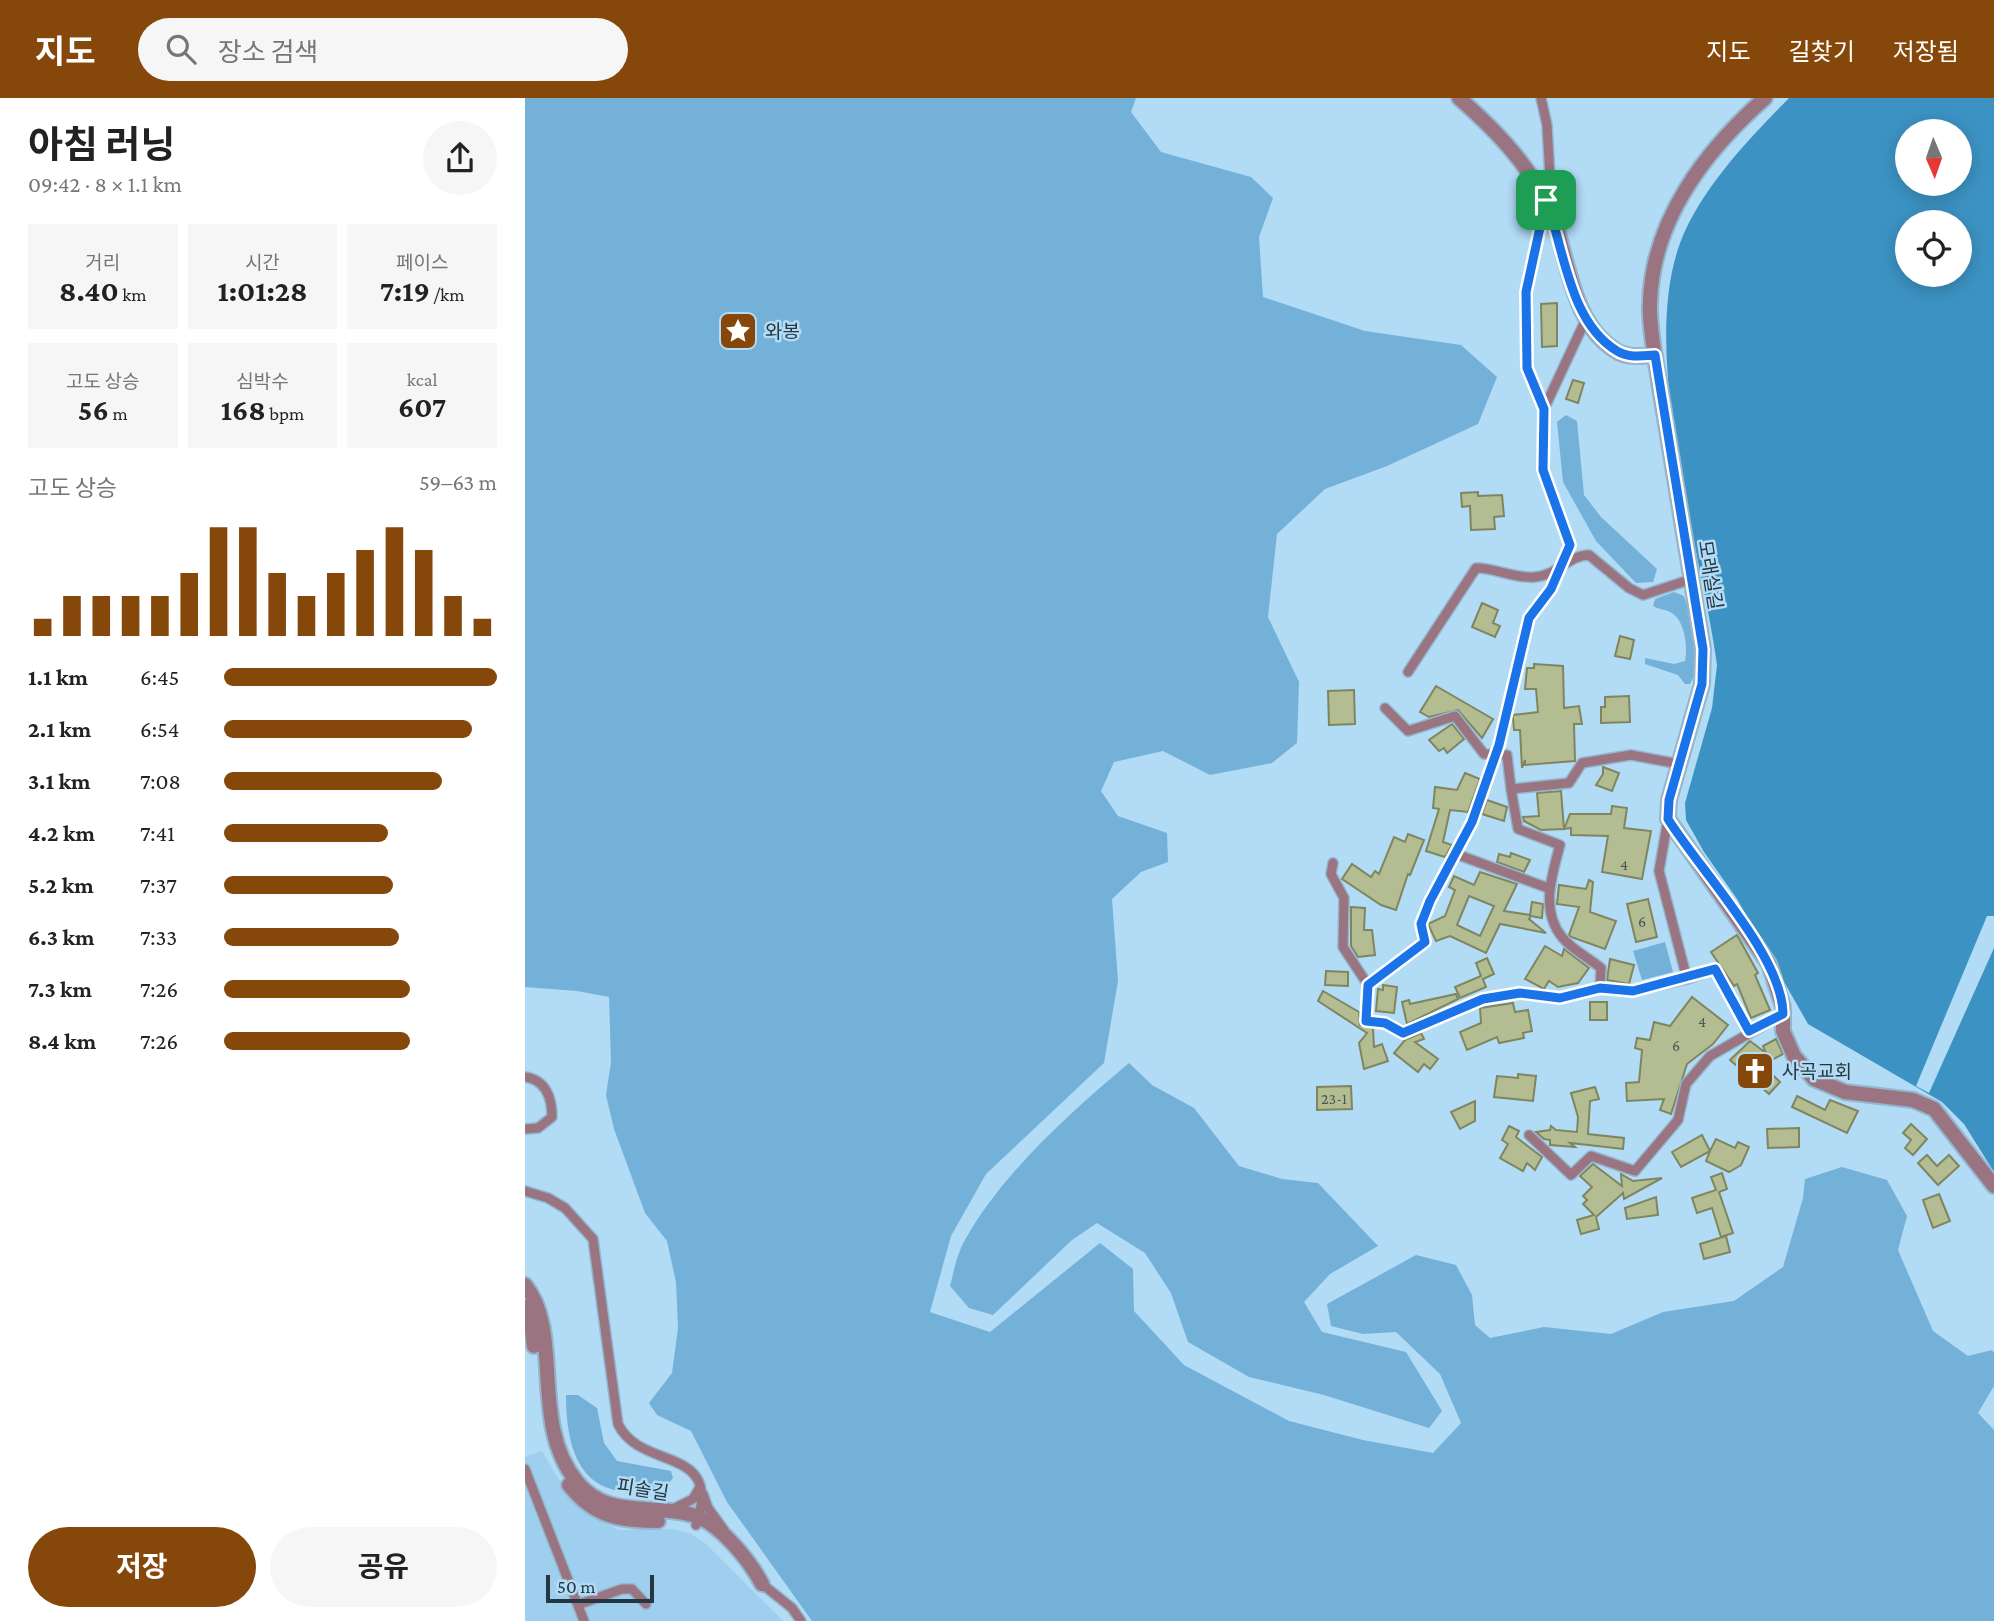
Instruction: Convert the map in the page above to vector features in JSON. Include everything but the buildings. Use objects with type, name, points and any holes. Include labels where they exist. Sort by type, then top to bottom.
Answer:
[{"type":"street","points":[[1459,98],[1513,152],[1546,200],[1587,319],[1601,338],[1618,352],[1631,356],[1655,355]]},
{"type":"street","name":"모래실길","points":[[1668,819],[1669,800],[1702,684],[1703,649],[1655,355],[1651,291],[1665,233],[1700,164],[1765,98]]},
{"type":"street","points":[[1668,819],[1769,964],[1778,985],[1783,1031],[1794,1056],[1814,1079],[1845,1091],[1913,1100],[1934,1109],[1994,1185]]},
{"type":"street","name":"피솔길","points":[[525,1285],[541,1316],[553,1432],[568,1469],[579,1484],[611,1506],[698,1521]]},
{"type":"street","name":"피솔길","points":[[527,1313],[546,1438],[559,1472],[574,1492],[594,1511],[605,1516],[628,1520],[698,1521]]},
{"type":"street","points":[[698,1521],[728,1541],[762,1584]]},
{"type":"street","points":[[698,1521],[751,1581],[762,1584]]},
{"type":"lane","points":[[1368,985],[1425,942],[1421,924],[1430,901],[1472,822],[1496,754],[1529,618],[1551,589],[1570,545],[1543,470],[1544,409],[1527,368],[1526,292],[1546,200],[1551,195],[1547,125],[1541,98]]},
{"type":"lane","points":[[1544,409],[1587,319]]},
{"type":"lane","points":[[1408,673],[1476,568],[1537,578],[1561,567],[1576,555],[1589,555],[1629,588],[1643,594],[1692,579]]},
{"type":"lane","points":[[1385,708],[1408,731],[1455,716],[1484,754],[1507,755],[1518,829],[1560,845],[1548,888],[1553,920],[1562,937],[1601,968],[1600,988]]},
{"type":"lane","points":[[1511,789],[1569,783],[1582,763],[1631,755],[1679,764]]},
{"type":"lane","points":[[1668,819],[1659,871],[1687,979]]},
{"type":"lane","points":[[1456,854],[1548,888]]},
{"type":"lane","points":[[1333,863],[1331,874],[1344,898],[1343,947],[1368,985],[1366,1021],[1385,1023],[1403,1033],[1483,999],[1520,993],[1560,998],[1600,988],[1633,991],[1687,979],[1715,969],[1749,1031]]},
{"type":"lane","points":[[1529,1135],[1571,1175],[1591,1156],[1635,1171],[1678,1120],[1686,1084],[1710,1056],[1749,1031],[1783,1014]]},
{"type":"lane","points":[[525,1077],[541,1083],[548,1093],[552,1117],[546,1124],[525,1129]]},
{"type":"lane","points":[[525,1191],[548,1198],[565,1208],[593,1239],[616,1411],[622,1433],[633,1445],[688,1465],[728,1541]]},
{"type":"lane","points":[[525,1469],[580,1604],[584,1621]]},
{"type":"lane","points":[[657,1512],[684,1505],[693,1499],[700,1487]]},
{"type":"lane","points":[[698,1521],[700,1487]]},
{"type":"lane","points":[[762,1584],[792,1608],[801,1621]]},
{"type":"lane","points":[[580,1604],[632,1588],[646,1604]]},
{"type":"shaded area","points":[[525,98],[1136,98],[1131,112],[1161,152],[1251,177],[1273,198],[1259,237],[1263,297],[1365,331],[1461,345],[1497,377],[1478,424],[1387,466],[1325,489],[1277,534],[1268,617],[1299,682],[1297,743],[1272,763],[1210,775],[1163,751],[1114,762],[1101,791],[1118,816],[1167,833],[1168,862],[1141,872],[1112,899],[1118,981],[1104,1063],[986,1174],[951,1236],[930,1312],[990,1332],[1100,1243],[1133,1269],[1134,1311],[1184,1365],[1289,1421],[1363,1440],[1433,1453],[1461,1423],[1440,1374],[1396,1332],[1363,1334],[1331,1326],[1327,1304],[1416,1255],[1456,1265],[1472,1295],[1475,1325],[1490,1338],[1544,1327],[1611,1334],[1663,1312],[1734,1301],[1783,1267],[1803,1198],[1805,1179],[1842,1167],[1887,1180],[1907,1216],[1898,1250],[1933,1331],[1968,1356],[1992,1350],[1994,1353],[1994,1386],[1978,1413],[1994,1430],[1994,1621],[812,1621],[727,1502],[691,1431],[657,1415],[649,1403],[672,1373],[678,1328],[676,1282],[667,1241],[645,1213],[614,1129],[606,1095],[611,1062],[609,997],[577,991],[525,987]]},
{"type":"shaded area","points":[[1789,98],[1994,98],[1994,1172],[1964,1124],[1942,1102],[1808,1024],[1737,899],[1704,852],[1686,820],[1685,803],[1712,708],[1717,665],[1676,445],[1668,385],[1666,329],[1671,277],[1685,231],[1706,194],[1745,144]]},
{"type":"shaded area","points":[[1566,415],[1577,421],[1584,495],[1601,517],[1657,569],[1653,582],[1636,583],[1596,541],[1563,482],[1557,422]]},
{"type":"shaded area","points":[[1674,592],[1684,596],[1697,640],[1697,662],[1690,684],[1685,684],[1678,675],[1645,664],[1645,658],[1674,664],[1685,661],[1686,643],[1680,623],[1671,612],[1653,606],[1655,599]]},
{"type":"shaded area","points":[[1665,942],[1673,972],[1642,980],[1633,951]]},
{"type":"shaded area","points":[[1129,1063],[1152,1085],[1194,1108],[1239,1166],[1282,1179],[1318,1183],[1378,1246],[1330,1274],[1304,1302],[1322,1332],[1406,1352],[1442,1411],[1429,1428],[1324,1395],[1249,1377],[1188,1342],[1171,1293],[1145,1253],[1097,1223],[1072,1240],[993,1315],[969,1308],[950,1286],[962,1245],[1018,1167],[1039,1144]]},
{"type":"shaded area","points":[[566,1395],[578,1395],[597,1408],[604,1443],[617,1461],[671,1471],[673,1478],[670,1482],[654,1490],[618,1491],[589,1476],[573,1448]]},
{"type":"shaded area","points":[[542,1451],[560,1482],[592,1517],[619,1530],[674,1529],[691,1534],[705,1543],[783,1621],[525,1621],[525,1457]]},
{"type":"pier","points":[[1987,916],[1994,916],[1994,948],[1929,1093],[1916,1086]]},
{"type":"place","name":"와봉","points":[[738,331]]},
{"type":"place","name":"사곡교회","points":[[1755,1071]]},
{"type":"route","points":[[1546,200],[1574,291],[1587,319],[1601,338],[1618,352],[1631,356],[1655,355],[1703,649],[1702,684],[1669,800],[1668,819],[1769,964],[1778,985],[1783,1014],[1749,1031],[1715,969],[1687,979],[1633,991],[1600,988],[1560,998],[1520,993],[1483,999],[1403,1033],[1385,1023],[1366,1021],[1368,985],[1425,942],[1421,924],[1430,901],[1472,822],[1499,745],[1529,618],[1551,589],[1570,545],[1543,470],[1544,409],[1527,368],[1526,292],[1531,259],[1546,200]]}]
